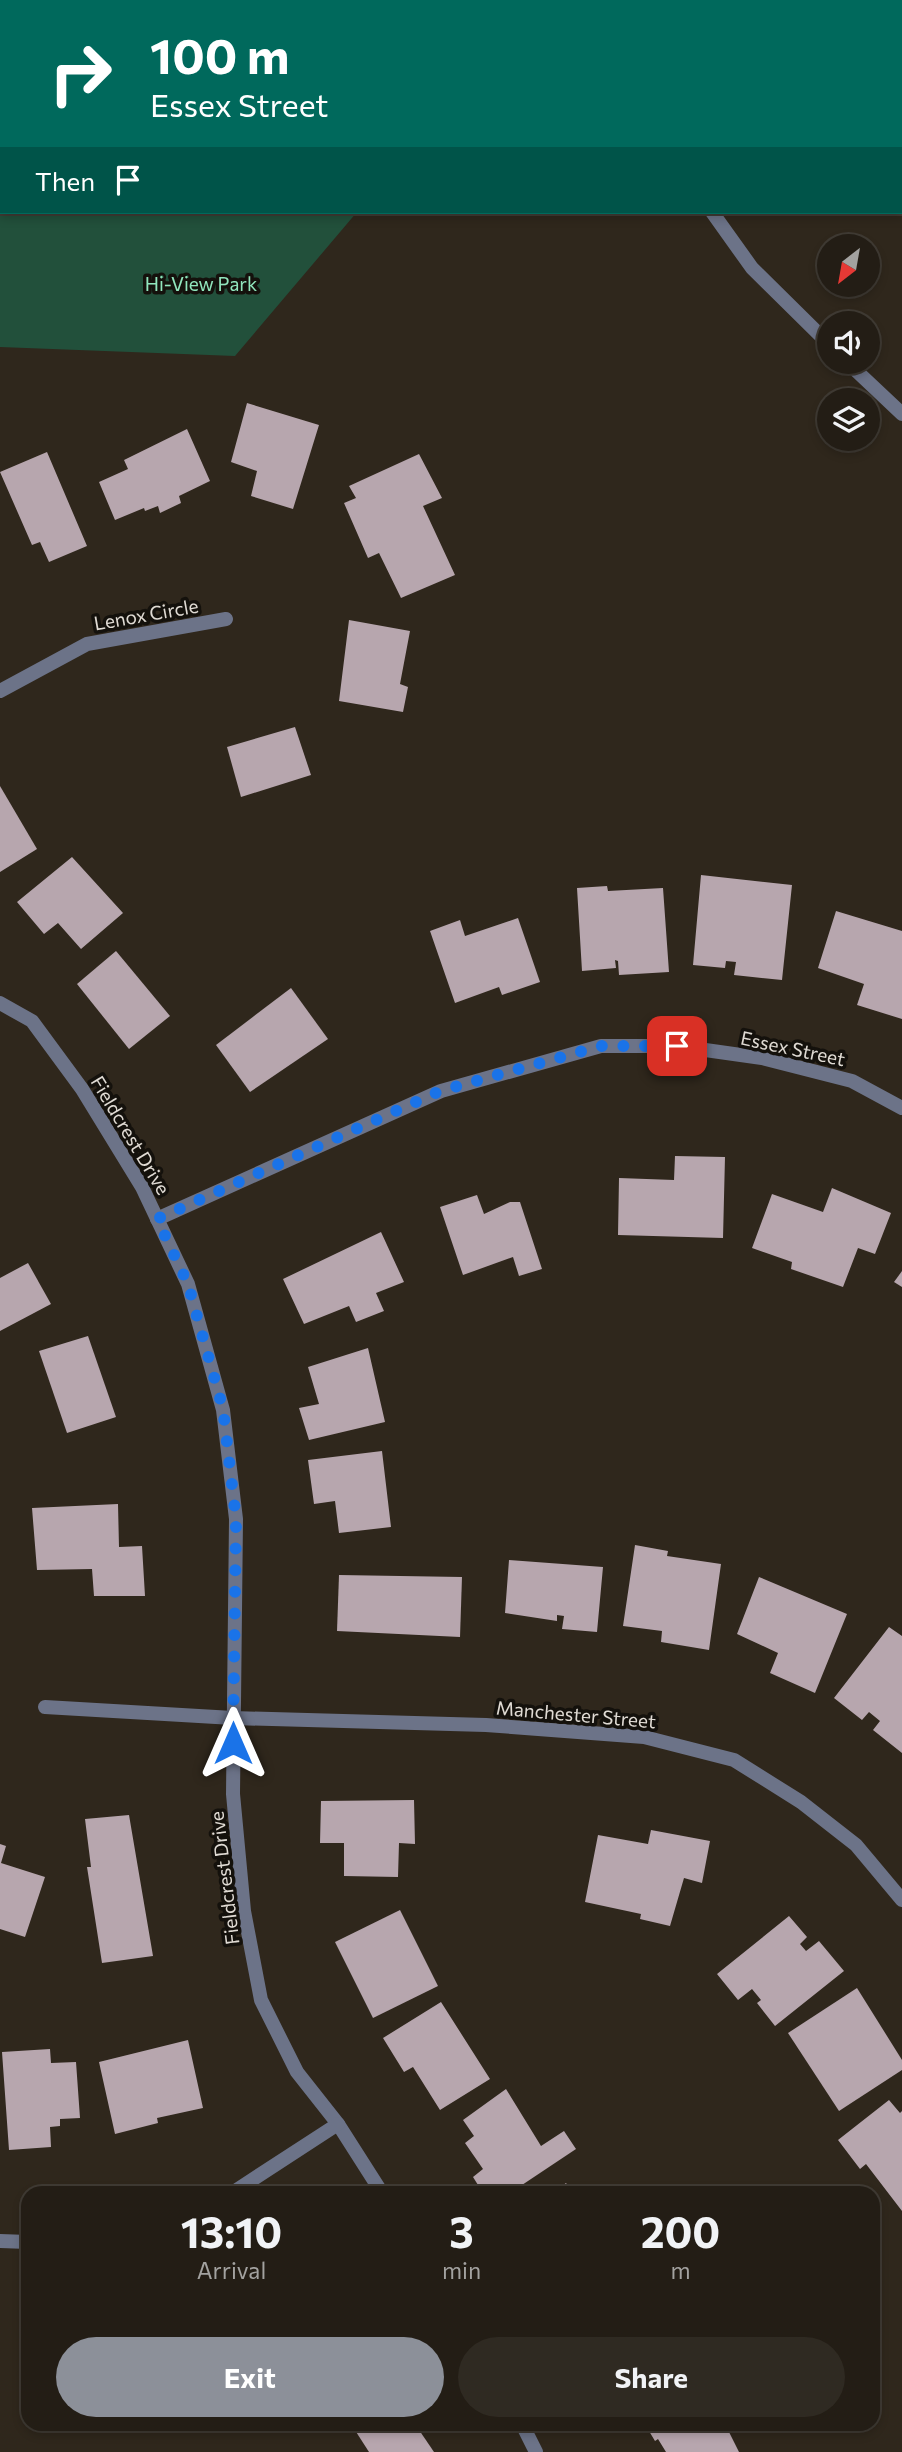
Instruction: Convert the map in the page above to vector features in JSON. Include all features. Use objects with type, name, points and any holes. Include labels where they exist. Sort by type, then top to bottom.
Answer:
[{"type":"street","points":[[713,214],[752,268],[817,332]]},
{"type":"street","points":[[860,374],[902,414]]},
{"type":"street","name":"Lenox Circle","points":[[0,691],[87,644],[226,619]]},
{"type":"street","name":"Fieldcrest Drive","points":[[0,1003],[32,1021],[82,1089],[142,1187],[188,1284],[223,1409],[236,1519],[233,1794],[244,1911],[261,2000],[297,2072],[338,2124],[378,2186]]},
{"type":"street","name":"Essex Street","points":[[157,1219],[440,1091],[601,1046],[677,1046],[762,1058],[852,1080],[902,1108]]},
{"type":"street","name":"Manchester Street","points":[[45,1707],[233,1718],[486,1725],[644,1737],[734,1760],[801,1802],[856,1845],[902,1900]]},
{"type":"street","points":[[243,2186],[338,2124]]},
{"type":"street","points":[[0,2241],[21,2242]]},
{"type":"street","points":[[526,2431],[536,2452]]},
{"type":"green space","name":"Hi-View Park","points":[[0,214],[355,214],[235,356],[0,347]]},
{"type":"building","points":[[247,403],[319,425],[293,509],[251,496],[257,471],[231,462]]},
{"type":"building","points":[[187,429],[210,481],[179,496],[181,503],[160,513],[158,506],[145,511],[144,508],[115,520],[99,482],[128,469],[124,460]]},
{"type":"building","points":[[47,452],[87,546],[49,562],[40,542],[32,545],[0,472]]},
{"type":"building","points":[[419,454],[442,498],[423,506],[455,575],[401,598],[379,553],[368,558],[344,503],[356,498],[349,486]]},
{"type":"building","points":[[349,620],[410,631],[400,684],[408,687],[403,712],[339,701]]},
{"type":"building","points":[[295,727],[311,775],[241,797],[227,747]]},
{"type":"building","points":[[0,786],[37,849],[0,872]]},
{"type":"building","points":[[72,857],[123,913],[81,949],[58,923],[44,934],[17,902]]},
{"type":"building","points":[[701,875],[792,885],[782,980],[734,975],[736,962],[726,961],[725,968],[693,965]]},
{"type":"building","points":[[607,886],[608,891],[663,888],[669,972],[619,975],[618,961],[615,960],[616,968],[582,971],[577,888]]},
{"type":"building","points":[[836,911],[902,931],[902,1019],[857,1005],[864,984],[818,968]]},
{"type":"building","points":[[518,918],[540,982],[502,995],[499,987],[455,1003],[430,931],[460,920],[465,936]]},
{"type":"building","points":[[116,951],[170,1016],[129,1049],[77,984]]},
{"type":"building","points":[[291,988],[328,1039],[250,1092],[216,1045]]},
{"type":"building","points":[[675,1156],[725,1157],[723,1238],[618,1235],[619,1178],[674,1180]]},
{"type":"building","points":[[832,1188],[891,1213],[875,1254],[858,1248],[843,1287],[791,1269],[792,1262],[752,1248],[772,1194],[823,1212]]},
{"type":"building","points":[[477,1195],[484,1214],[510,1202],[520,1202],[542,1269],[519,1276],[513,1257],[463,1275],[440,1207]]},
{"type":"building","points":[[381,1232],[404,1282],[376,1293],[384,1311],[356,1322],[349,1306],[304,1324],[283,1279]]},
{"type":"building","points":[[28,1263],[51,1304],[0,1331],[0,1278]]},
{"type":"building","points":[[902,1271],[902,1287],[894,1282]]},
{"type":"building","points":[[88,1336],[116,1417],[67,1433],[39,1351]]},
{"type":"building","points":[[368,1348],[385,1422],[309,1440],[299,1408],[319,1404],[308,1367]]},
{"type":"building","points":[[382,1451],[391,1527],[339,1533],[335,1501],[314,1504],[308,1460]]},
{"type":"building","points":[[118,1504],[119,1547],[142,1546],[145,1596],[94,1596],[92,1569],[37,1570],[32,1508]]},
{"type":"building","points":[[635,1545],[668,1551],[667,1556],[721,1564],[709,1650],[661,1642],[662,1631],[623,1626]]},
{"type":"building","points":[[509,1560],[603,1567],[597,1632],[562,1629],[564,1616],[557,1615],[557,1621],[505,1613]]},
{"type":"building","points":[[339,1575],[462,1577],[460,1637],[337,1631]]},
{"type":"building","points":[[759,1577],[847,1614],[815,1693],[770,1673],[778,1653],[737,1634]]},
{"type":"building","points":[[889,1627],[902,1636],[902,1753],[873,1730],[880,1721],[869,1712],[862,1720],[834,1698]]},
{"type":"building","points":[[414,1800],[415,1844],[399,1843],[398,1877],[344,1876],[344,1843],[320,1843],[321,1801]]},
{"type":"building","points":[[129,1815],[153,1956],[102,1963],[87,1867],[91,1867],[85,1819]]},
{"type":"building","points":[[651,1830],[710,1841],[702,1883],[684,1878],[670,1926],[640,1919],[641,1914],[585,1902],[598,1835],[648,1844]]},
{"type":"building","points":[[0,1844],[6,1846],[1,1863],[45,1877],[25,1937],[0,1929]]},
{"type":"building","points":[[400,1910],[438,1986],[373,2018],[335,1942]]},
{"type":"building","points":[[789,1916],[807,1937],[800,1944],[806,1951],[819,1941],[844,1971],[775,2026],[757,2003],[761,2000],[752,1989],[738,2000],[717,1974]]},
{"type":"building","points":[[857,1988],[902,2060],[902,2070],[839,2111],[788,2033]]},
{"type":"building","points":[[441,2002],[490,2079],[440,2110],[413,2067],[404,2072],[383,2038]]},
{"type":"building","points":[[188,2040],[203,2108],[157,2118],[158,2123],[115,2134],[99,2062]]},
{"type":"building","points":[[50,2049],[51,2063],[76,2062],[80,2118],[60,2119],[60,2126],[50,2127],[51,2147],[9,2150],[2,2052]]},
{"type":"building","points":[[506,2089],[541,2146],[564,2131],[576,2149],[520,2186],[479,2186],[473,2177],[483,2169],[465,2143],[474,2136],[463,2120]]},
{"type":"building","points":[[889,2100],[900,2113],[902,2111],[902,2211],[866,2164],[860,2169],[838,2140]]},
{"type":"building","points":[[356,2431],[420,2431],[434,2452],[369,2452]]},
{"type":"building","points":[[649,2431],[728,2431],[739,2452],[666,2452],[658,2439],[655,2441]]},
{"type":"route","points":[[233,1743],[236,1519],[223,1409],[188,1284],[157,1219],[440,1091],[601,1046],[677,1046]]}]
